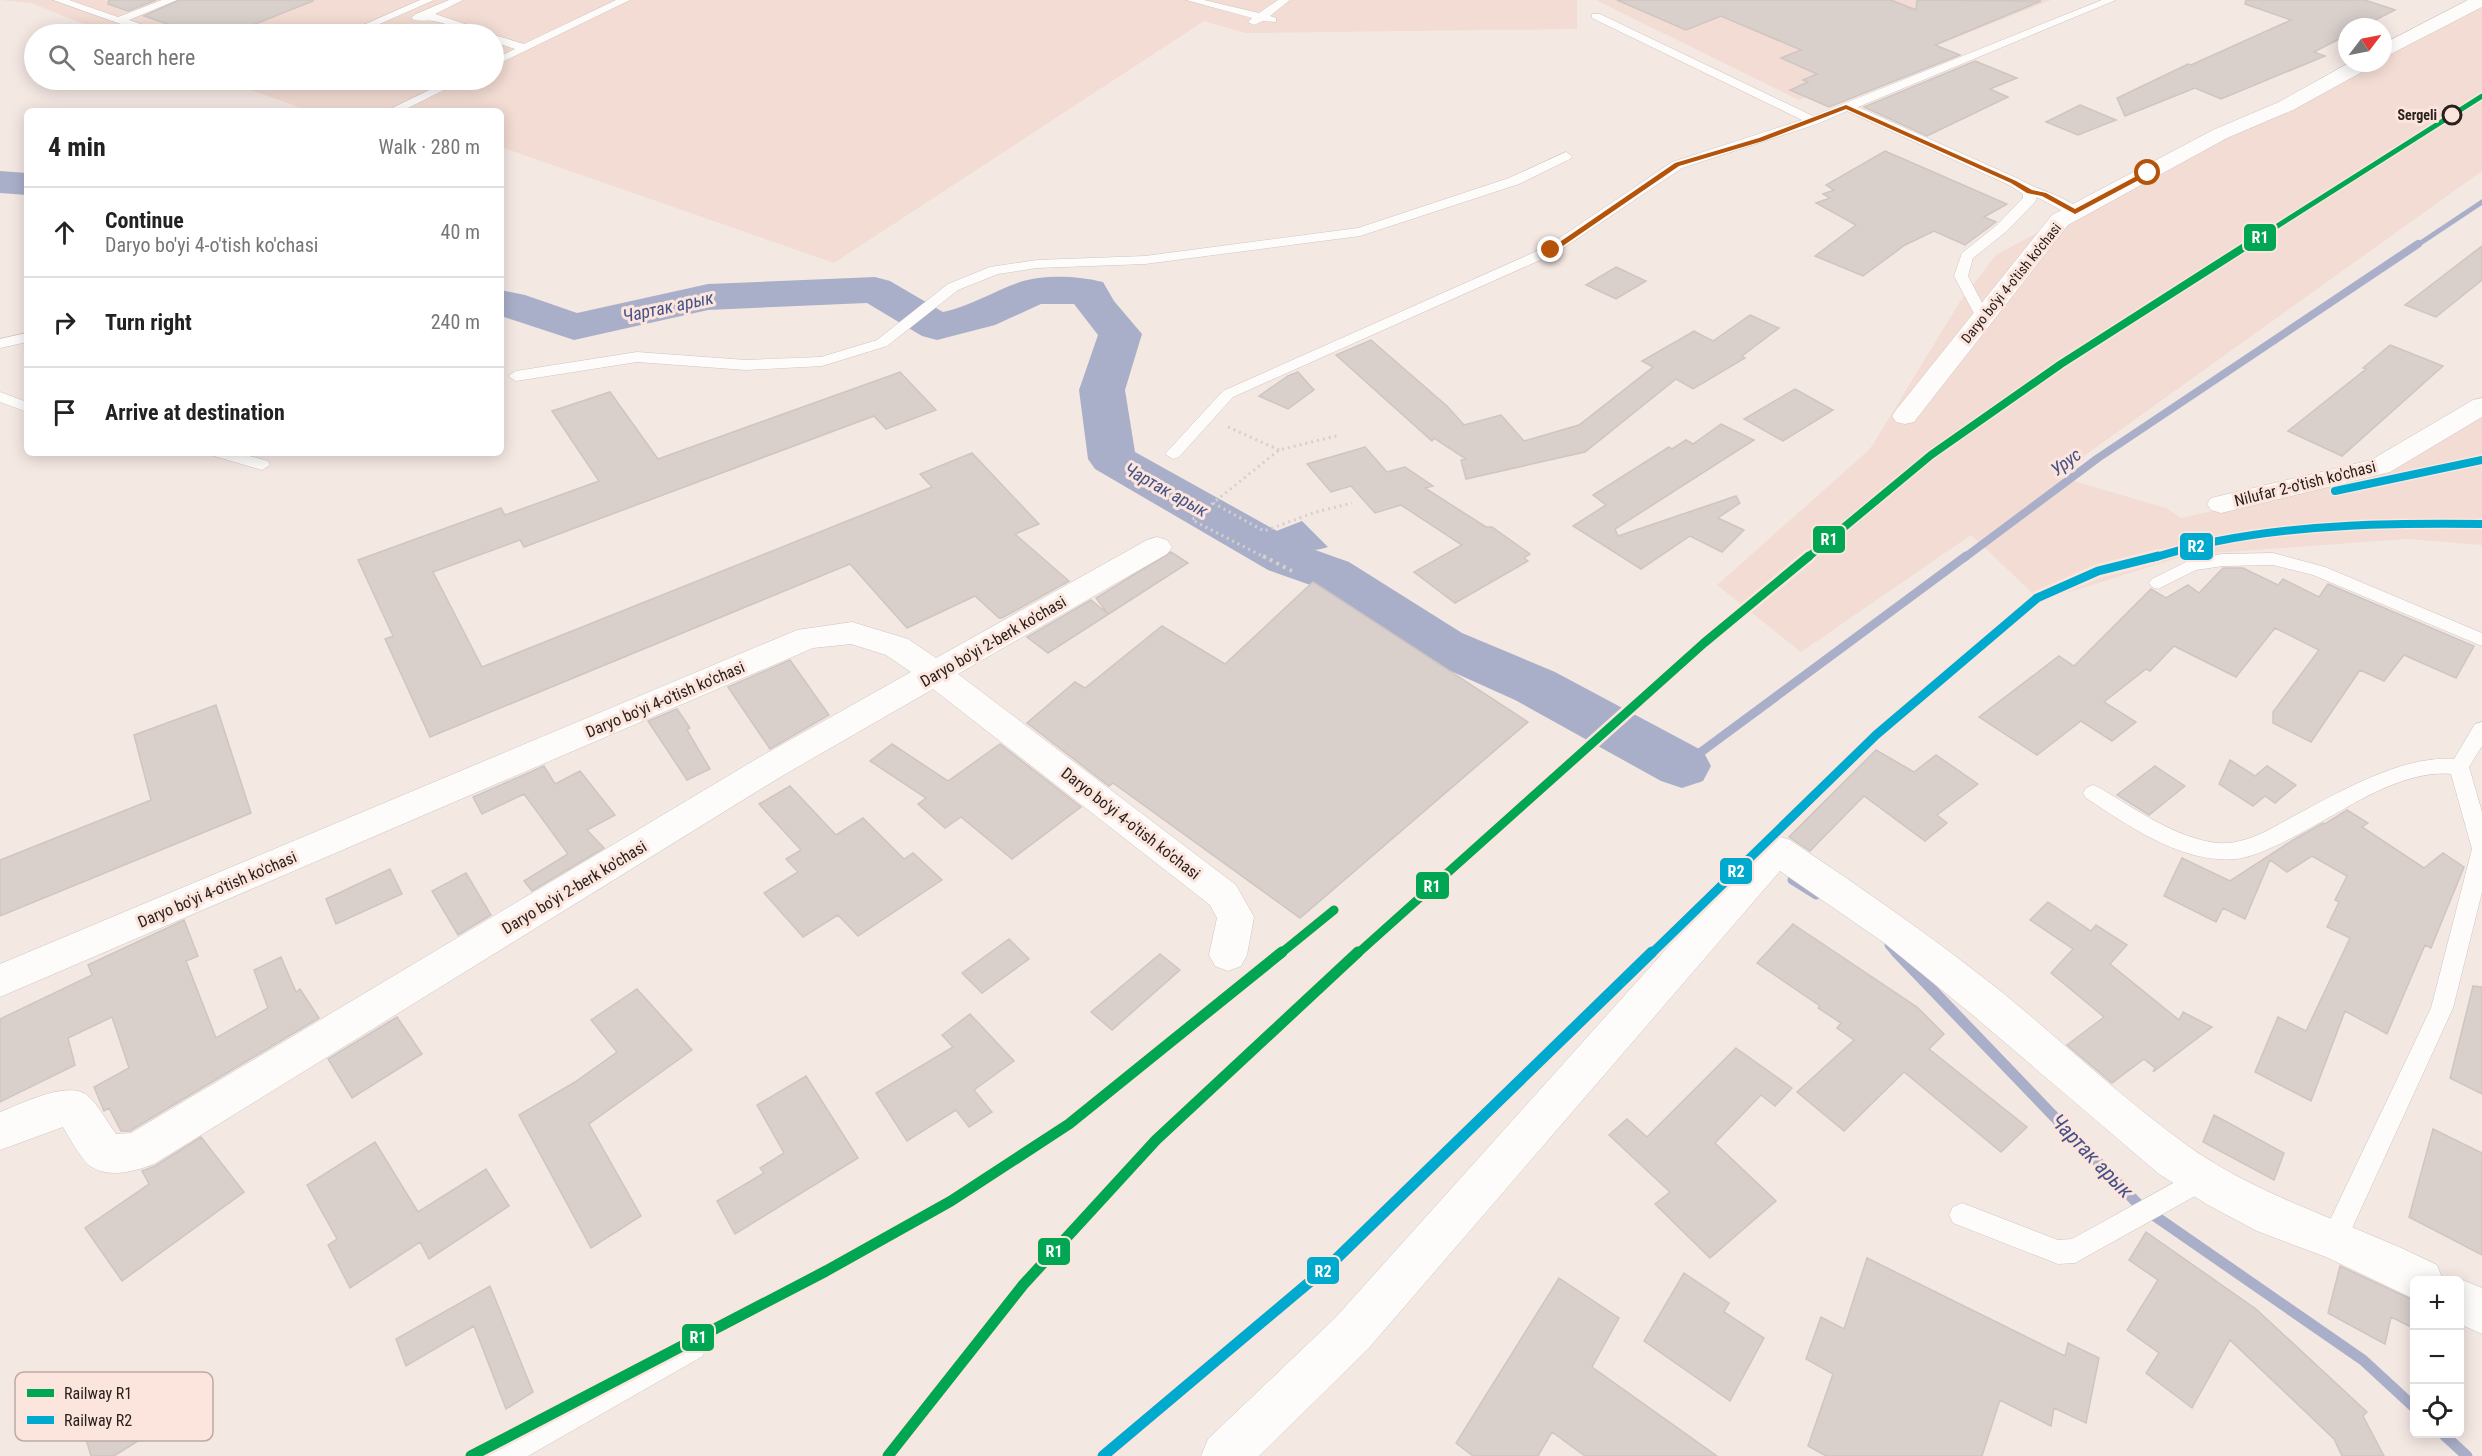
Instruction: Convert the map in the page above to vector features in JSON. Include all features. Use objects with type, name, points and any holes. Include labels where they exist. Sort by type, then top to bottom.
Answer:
[{"type":"street","points":[[2392,47],[2482,0]]},
{"type":"street","name":"Daryo bo'yi 4-o'tish ko'chasi","points":[[1905,416],[2060,220],[2220,134],[2286,106],[2348,72]]},
{"type":"street","name":"Nilufar 2-o'tish ko'chasi","points":[[2221,504],[2380,466],[2482,406]]},
{"type":"street","name":"Daryo bo'yi 2-berk ko'chasi","points":[[0,1131],[58,1109],[73,1108],[104,1152],[120,1154],[140,1149],[770,768],[1157,547]]},
{"type":"street","name":"Daryo bo'yi 4-o'tish ko'chasi","points":[[0,981],[808,638],[852,633],[897,647],[936,674],[1223,895],[1236,917],[1228,955]]},
{"type":"street","points":[[1225,1456],[1352,1333],[1777,850],[1896,931],[1989,1005],[2125,1122],[2174,1160],[2272,1217],[2334,1239],[2412,1276]]},
{"type":"street","points":[[2464,1303],[2482,1312]]},
{"type":"lane","points":[[58,0],[130,24]]},
{"type":"lane","points":[[119,20],[172,0]]},
{"type":"lane","points":[[373,24],[429,0]]},
{"type":"lane","points":[[403,24],[459,0]]},
{"type":"lane","points":[[504,58],[625,0]]},
{"type":"lane","points":[[1191,0],[1262,20],[1284,0]]},
{"type":"lane","points":[[1222,9],[1236,0]]},
{"type":"lane","points":[[1173,454],[1228,394],[1551,250],[1677,165],[1813,121],[2111,0]]},
{"type":"lane","points":[[420,16],[434,17],[455,24]]},
{"type":"lane","points":[[1596,16],[1813,121]]},
{"type":"lane","points":[[504,41],[524,48]]},
{"type":"lane","points":[[398,108],[437,90]]},
{"type":"lane","points":[[1846,107],[2014,182],[2030,192],[2044,194],[2075,212]]},
{"type":"lane","points":[[516,376],[638,357],[746,365],[822,361],[882,343],[953,287],[994,270],[1026,266],[1145,260],[1360,232],[1514,181],[1566,156]]},
{"type":"lane","points":[[1983,318],[1961,276],[1966,256],[2002,228],[2030,199],[2030,192]]},
{"type":"lane","points":[[0,344],[24,338]]},
{"type":"lane","points":[[0,397],[24,406]]},
{"type":"lane","points":[[230,456],[262,465]]},
{"type":"lane","points":[[2158,583],[2192,565],[2223,560],[2273,559],[2319,571],[2482,640]]},
{"type":"lane","points":[[2334,1239],[2442,1008],[2482,849],[2459,767],[2482,729]]},
{"type":"lane","points":[[2093,793],[2146,827],[2185,843],[2212,851],[2238,851],[2265,841],[2372,784],[2435,765],[2459,767]]},
{"type":"lane","points":[[1962,1215],[2047,1249],[2058,1252],[2075,1251],[2204,1178]]},
{"type":"lane","points":[[501,1456],[693,1346]]},
{"type":"path","points":[[1219,423],[1279,450]]},
{"type":"path","points":[[1292,572],[1192,520],[1279,450],[1340,435]]},
{"type":"path","points":[[1213,503],[1264,531],[1316,512],[1352,503]]},
{"type":"shaded area","points":[[0,0],[1577,0],[1577,29],[1245,33],[1204,21],[834,263],[504,148],[504,108],[301,108],[251,90],[504,90],[504,24],[84,24],[31,3]]},
{"type":"shaded area","points":[[1596,0],[2051,0],[1799,100]]},
{"type":"shaded area","points":[[2482,0],[2482,171],[2056,476],[2166,508],[2181,518],[2393,470],[2482,416],[2482,545],[2406,539],[2187,555],[2041,601],[1971,535],[1801,652],[1717,585],[1870,449],[1961,300],[1996,255],[2338,70],[2338,72],[2392,72],[2392,42]]},
{"type":"water","points":[[1302,521],[1328,547],[1312,550],[1297,548],[1269,534]]},
{"type":"building","points":[[109,0],[156,0],[128,11],[108,4]]},
{"type":"building","points":[[179,0],[313,1],[255,24],[167,24],[144,16]]},
{"type":"building","points":[[1617,0],[1891,0],[1916,10],[1917,0],[2041,1],[1935,45],[1960,55],[1829,107],[1790,90],[1808,82],[1803,80],[1817,74],[1781,58],[1801,50],[1721,16],[1686,30]]},
{"type":"building","points":[[2246,0],[2365,0],[2395,10],[2379,18],[2338,18],[2338,40],[2314,52],[2325,56],[2221,99],[2195,88],[2125,116],[2117,98],[2188,64],[2191,65],[2291,20],[2245,4]]},
{"type":"building","points":[[1975,61],[2017,78],[1990,89],[2008,97],[1927,136],[1864,107]]},
{"type":"building","points":[[2080,105],[2116,120],[2078,135],[2046,122]]},
{"type":"building","points":[[1885,151],[2007,204],[1984,217],[1996,222],[1965,245],[1934,231],[1905,245],[1863,276],[1815,256],[1856,225],[1816,203],[1830,198],[1823,194],[1834,190],[1826,185]]},
{"type":"building","points":[[2482,246],[2482,280],[2436,317],[2405,305]]},
{"type":"building","points":[[1616,267],[1646,281],[1616,299],[1586,285]]},
{"type":"building","points":[[1750,315],[1779,328],[1742,356],[1745,358],[1693,389],[1676,379],[1585,452],[1466,479],[1461,460],[1466,459],[1434,438],[1432,441],[1336,355],[1371,340],[1447,406],[1464,425],[1501,415],[1524,441],[1579,425],[1653,367],[1642,361],[1694,331],[1713,341]]},
{"type":"building","points":[[2390,345],[2443,366],[2342,456],[2288,431],[2366,369],[2363,368]]},
{"type":"building","points":[[900,372],[936,410],[886,429],[874,416],[524,547],[520,540],[433,572],[482,667],[932,487],[920,474],[972,453],[1039,524],[1015,534],[1069,581],[1002,618],[999,618],[975,596],[907,628],[850,564],[430,737],[385,639],[393,636],[358,560],[501,508],[505,515],[599,481],[552,411],[610,392],[658,459]]},
{"type":"building","points":[[1298,372],[1314,390],[1288,409],[1259,396],[1288,376]]},
{"type":"building","points":[[1795,389],[1833,410],[1783,441],[1744,419]]},
{"type":"building","points":[[1721,424],[1754,440],[1615,529],[1618,536],[1736,496],[1740,503],[1718,518],[1744,530],[1722,552],[1690,536],[1641,569],[1573,526],[1606,505],[1593,495],[1669,447],[1672,449],[1686,440],[1693,444]]},
{"type":"building","points":[[1365,447],[1387,472],[1405,467],[1433,486],[1425,488],[1486,527],[1492,527],[1530,554],[1524,558],[1528,561],[1455,603],[1414,572],[1462,545],[1401,505],[1375,513],[1351,486],[1331,492],[1307,464]]},
{"type":"building","points":[[1171,552],[1188,563],[1048,653],[1027,637],[1091,600],[1108,614],[1096,598]]},
{"type":"building","points":[[2223,568],[2243,568],[2278,585],[2283,579],[2319,597],[2328,584],[2474,646],[2456,678],[2404,655],[2384,681],[2360,670],[2311,742],[2273,723],[2273,712],[2319,650],[2275,628],[2236,677],[2174,646],[2150,671],[2146,669],[2104,702],[2136,722],[2112,741],[2081,721],[2037,755],[1979,717],[2059,656],[2074,666],[2151,589],[2166,598],[2188,585],[2199,593]]},
{"type":"building","points":[[1313,582],[1528,722],[1300,918],[1113,783],[1109,786],[1027,723],[1075,682],[1085,688],[1162,626],[1225,664]]},
{"type":"building","points":[[790,660],[829,715],[770,749],[728,687]]},
{"type":"building","points":[[216,705],[251,813],[0,916],[0,860],[151,800],[134,735]]},
{"type":"building","points":[[677,709],[690,728],[687,730],[710,769],[687,780],[648,721]]},
{"type":"building","points":[[892,744],[948,781],[1000,744],[1081,807],[1012,859],[961,817],[945,828],[918,804],[926,798],[870,761]]},
{"type":"building","points":[[1876,750],[1914,772],[1936,755],[1978,784],[1937,815],[1947,823],[1925,841],[1864,796],[1810,851],[1789,837]]},
{"type":"building","points":[[2230,760],[2255,776],[2267,766],[2296,785],[2275,803],[2265,796],[2253,806],[2219,784]]},
{"type":"building","points":[[544,766],[555,784],[580,771],[615,815],[587,830],[604,848],[532,891],[524,881],[568,854],[524,794],[482,814],[473,797]]},
{"type":"building","points":[[2155,766],[2185,786],[2149,815],[2117,795]]},
{"type":"building","points":[[790,786],[836,835],[863,818],[904,859],[913,853],[942,880],[858,936],[838,915],[803,937],[764,893],[798,872],[786,859],[801,850],[759,804]]},
{"type":"building","points":[[2347,810],[2368,823],[2362,827],[2424,868],[2443,853],[2464,867],[2431,948],[2425,945],[2387,1034],[2345,1011],[2311,1101],[2255,1072],[2278,1017],[2306,1031],[2350,938],[2327,927],[2339,902],[2335,900],[2347,876],[2312,856],[2287,872],[2270,860],[2245,919],[2223,908],[2216,922],[2164,896],[2182,858],[2230,881],[2293,840]]},
{"type":"building","points":[[390,869],[402,894],[336,924],[326,899]]},
{"type":"building","points":[[466,873],[491,915],[458,935],[432,891]]},
{"type":"building","points":[[2048,902],[2091,931],[2096,925],[2127,945],[2110,964],[2179,1020],[2183,1012],[2212,1027],[2153,1072],[2155,1068],[2144,1059],[2112,1083],[2067,1045],[2104,1017],[2051,973],[2073,949],[2030,920]]},
{"type":"building","points":[[184,920],[198,956],[186,961],[216,1038],[268,1008],[254,970],[281,957],[296,992],[300,989],[319,1018],[130,1131],[121,1131],[109,1108],[104,1111],[94,1087],[129,1068],[112,1017],[68,1038],[75,1065],[0,1102],[0,1019],[92,975],[88,965]]},
{"type":"building","points":[[1793,924],[1917,1007],[1944,1034],[1929,1049],[2027,1127],[2001,1152],[1904,1072],[1844,1131],[1797,1092],[1854,1040],[1837,1028],[1841,1023],[1818,1008],[1820,1006],[1757,963]]},
{"type":"building","points":[[1009,939],[1029,959],[982,993],[962,973]]},
{"type":"building","points":[[1160,954],[1180,970],[1112,1030],[1091,1012]]},
{"type":"building","points":[[2473,986],[2482,987],[2482,1094],[2450,1078]]},
{"type":"building","points":[[637,989],[692,1050],[589,1124],[641,1216],[591,1248],[519,1115],[575,1082],[617,1052],[591,1020]]},
{"type":"building","points":[[970,1014],[1014,1061],[974,1090],[992,1112],[969,1127],[956,1110],[907,1141],[876,1093],[953,1047],[942,1035]]},
{"type":"building","points":[[397,1017],[422,1054],[352,1098],[328,1059]]},
{"type":"building","points":[[1736,1048],[1792,1088],[1775,1106],[1761,1095],[1715,1143],[1776,1201],[1710,1258],[1655,1204],[1670,1192],[1609,1135],[1627,1119],[1647,1137]]},
{"type":"building","points":[[806,1076],[858,1158],[735,1234],[717,1201],[764,1173],[760,1168],[784,1153],[757,1105]]},
{"type":"building","points":[[2214,1115],[2284,1153],[2274,1180],[2203,1142]]},
{"type":"building","points":[[2433,1129],[2482,1153],[2482,1255],[2409,1217]]},
{"type":"building","points":[[201,1137],[244,1192],[122,1281],[85,1228],[149,1184],[142,1171],[155,1166]]},
{"type":"building","points":[[375,1142],[418,1212],[486,1169],[509,1206],[429,1259],[420,1242],[350,1288],[328,1245],[337,1239],[307,1185]]},
{"type":"building","points":[[2146,1232],[2256,1309],[2367,1412],[2363,1416],[2384,1456],[2342,1456],[2334,1439],[2230,1340],[2192,1408],[2146,1373],[2159,1353],[2127,1330],[2158,1280],[2129,1260]]},
{"type":"building","points":[[1867,1258],[2065,1356],[2068,1343],[2099,1358],[2086,1423],[2054,1408],[2051,1426],[2000,1400],[1982,1456],[1826,1456],[1808,1446],[1833,1374],[1806,1359],[1821,1317],[1844,1329]]},
{"type":"building","points":[[2340,1266],[2410,1299],[2410,1326],[2391,1317],[2385,1344],[2328,1313]]},
{"type":"building","points":[[1684,1273],[1729,1303],[1724,1312],[1764,1338],[1730,1401],[1644,1341]]},
{"type":"building","points":[[1559,1278],[1619,1318],[1592,1367],[1717,1456],[1585,1456],[1552,1432],[1538,1456],[1473,1456],[1456,1443]]},
{"type":"building","points":[[490,1286],[533,1392],[506,1409],[474,1326],[406,1366],[396,1339]]},
{"type":"building","points":[[87,1441],[138,1441],[114,1456],[91,1456]]},
{"type":"waterway","name":"Чартак арык","points":[[0,182],[24,184]]},
{"type":"waterway","name":"Урус","points":[[2416,246],[2482,202]]},
{"type":"waterway","name":"Урус","points":[[1964,558],[2098,458],[2418,244]]},
{"type":"waterway","name":"Чартак арык","points":[[504,303],[574,327],[708,297],[875,290],[937,327],[980,316],[1034,291],[1088,291],[1096,306],[1120,334],[1102,390],[1112,459],[1286,558],[1331,574],[1443,646],[1535,686],[1682,766]]},
{"type":"waterway","name":"Урус","points":[[1698,778],[1682,766],[1966,556]]},
{"type":"waterway","name":"Чартак арык","points":[[1792,880],[1816,895]]},
{"type":"waterway","name":"Чартак арык","points":[[1889,945],[1897,954]]},
{"type":"waterway","name":"Чартак арык","points":[[1896,952],[2139,1205],[2363,1360],[2410,1403]]},
{"type":"waterway","name":"Чартак арык","points":[[2447,1438],[2467,1456]]},
{"type":"rail line","name":"R1","points":[[888,1456],[1023,1285],[1156,1140],[1317,989],[1704,643],[1931,455],[2061,364],[2482,96]]},
{"type":"rail line","name":"R2","points":[[2335,491],[2482,460]]},
{"type":"rail line","name":"R2","points":[[1103,1456],[1331,1264],[1876,735],[2037,598],[2098,571],[2218,541],[2291,530],[2395,523],[2482,524]]},
{"type":"rail line","name":"R1","points":[[471,1456],[826,1271],[951,1201],[1069,1124],[1334,910]]},
{"type":"place","name":"Sergeli","points":[[2452,115]]},
{"type":"route","points":[[1551,250],[1677,165],[1761,139],[1846,107],[2014,182],[2030,192],[2044,194],[2075,212],[2148,173]]}]
